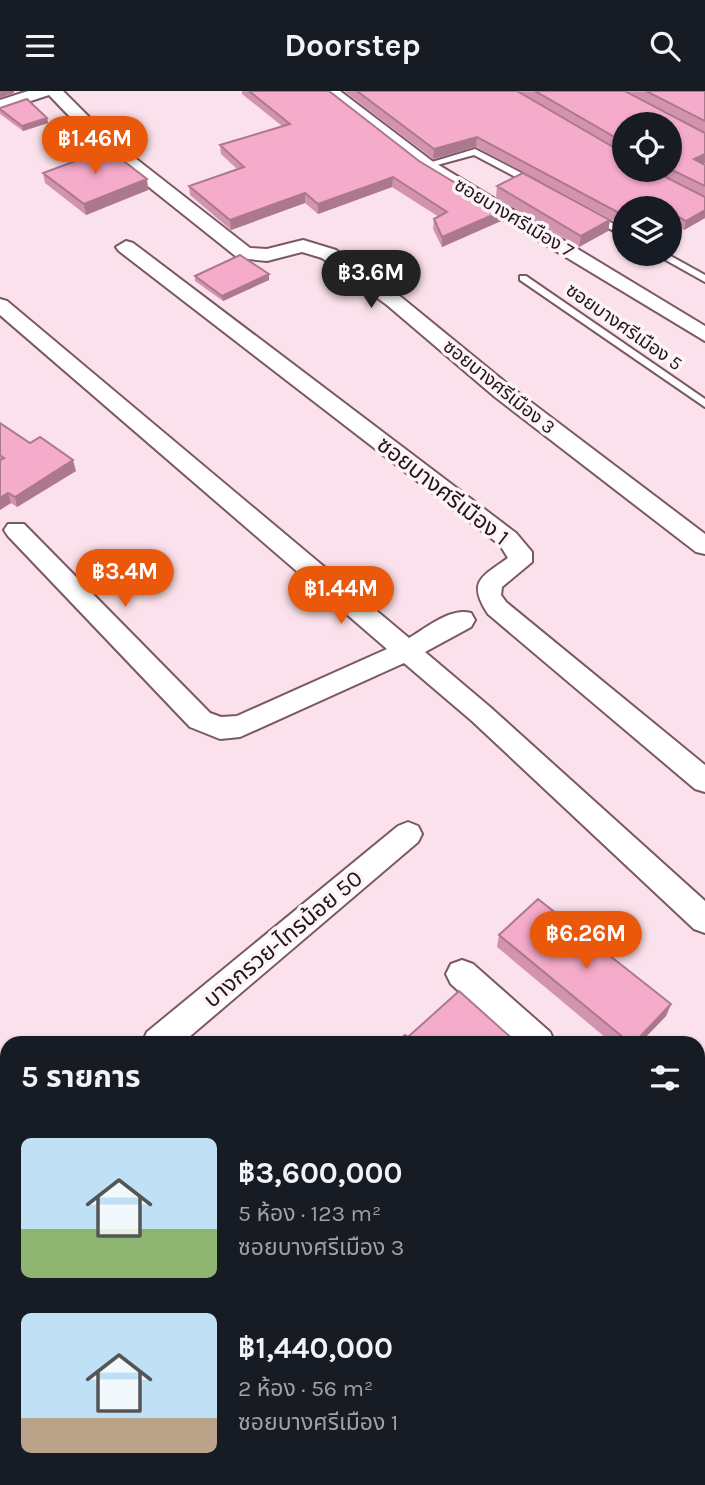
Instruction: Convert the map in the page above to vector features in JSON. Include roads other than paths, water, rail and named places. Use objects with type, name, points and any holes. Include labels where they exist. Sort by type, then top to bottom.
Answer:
[{"type":"street","points":[[0,106],[53,93],[85,91]]},
{"type":"street","name":"ซอยบางศรีเมือง 7","points":[[330,91],[426,165],[705,335]]},
{"type":"street","name":"ซอยบางศรีเมือง 3","points":[[53,93],[106,144],[245,254],[267,255],[303,246],[329,254],[394,301],[503,392],[705,546]]},
{"type":"street","name":"ซอยบางศรีเมือง 1","points":[[126,247],[508,539],[520,552],[520,562],[490,583],[489,596],[497,608],[705,781]]},
{"type":"street","points":[[0,305],[481,714],[705,920]]},
{"type":"street","points":[[16,530],[200,720],[220,728],[240,726],[406,651],[462,620]]},
{"type":"street","name":"บางกรวย-ไทรน้อย 50","points":[[166,1036],[408,834]]},
{"type":"street","points":[[462,974],[531,1036]]},
{"type":"lane","points":[[426,165],[475,152],[543,188]]},
{"type":"lane","points":[[590,215],[612,227]]},
{"type":"lane","points":[[682,266],[705,279]]},
{"type":"lane","name":"ซอยบางศรีเมือง 5","points":[[523,278],[705,404]]}]
